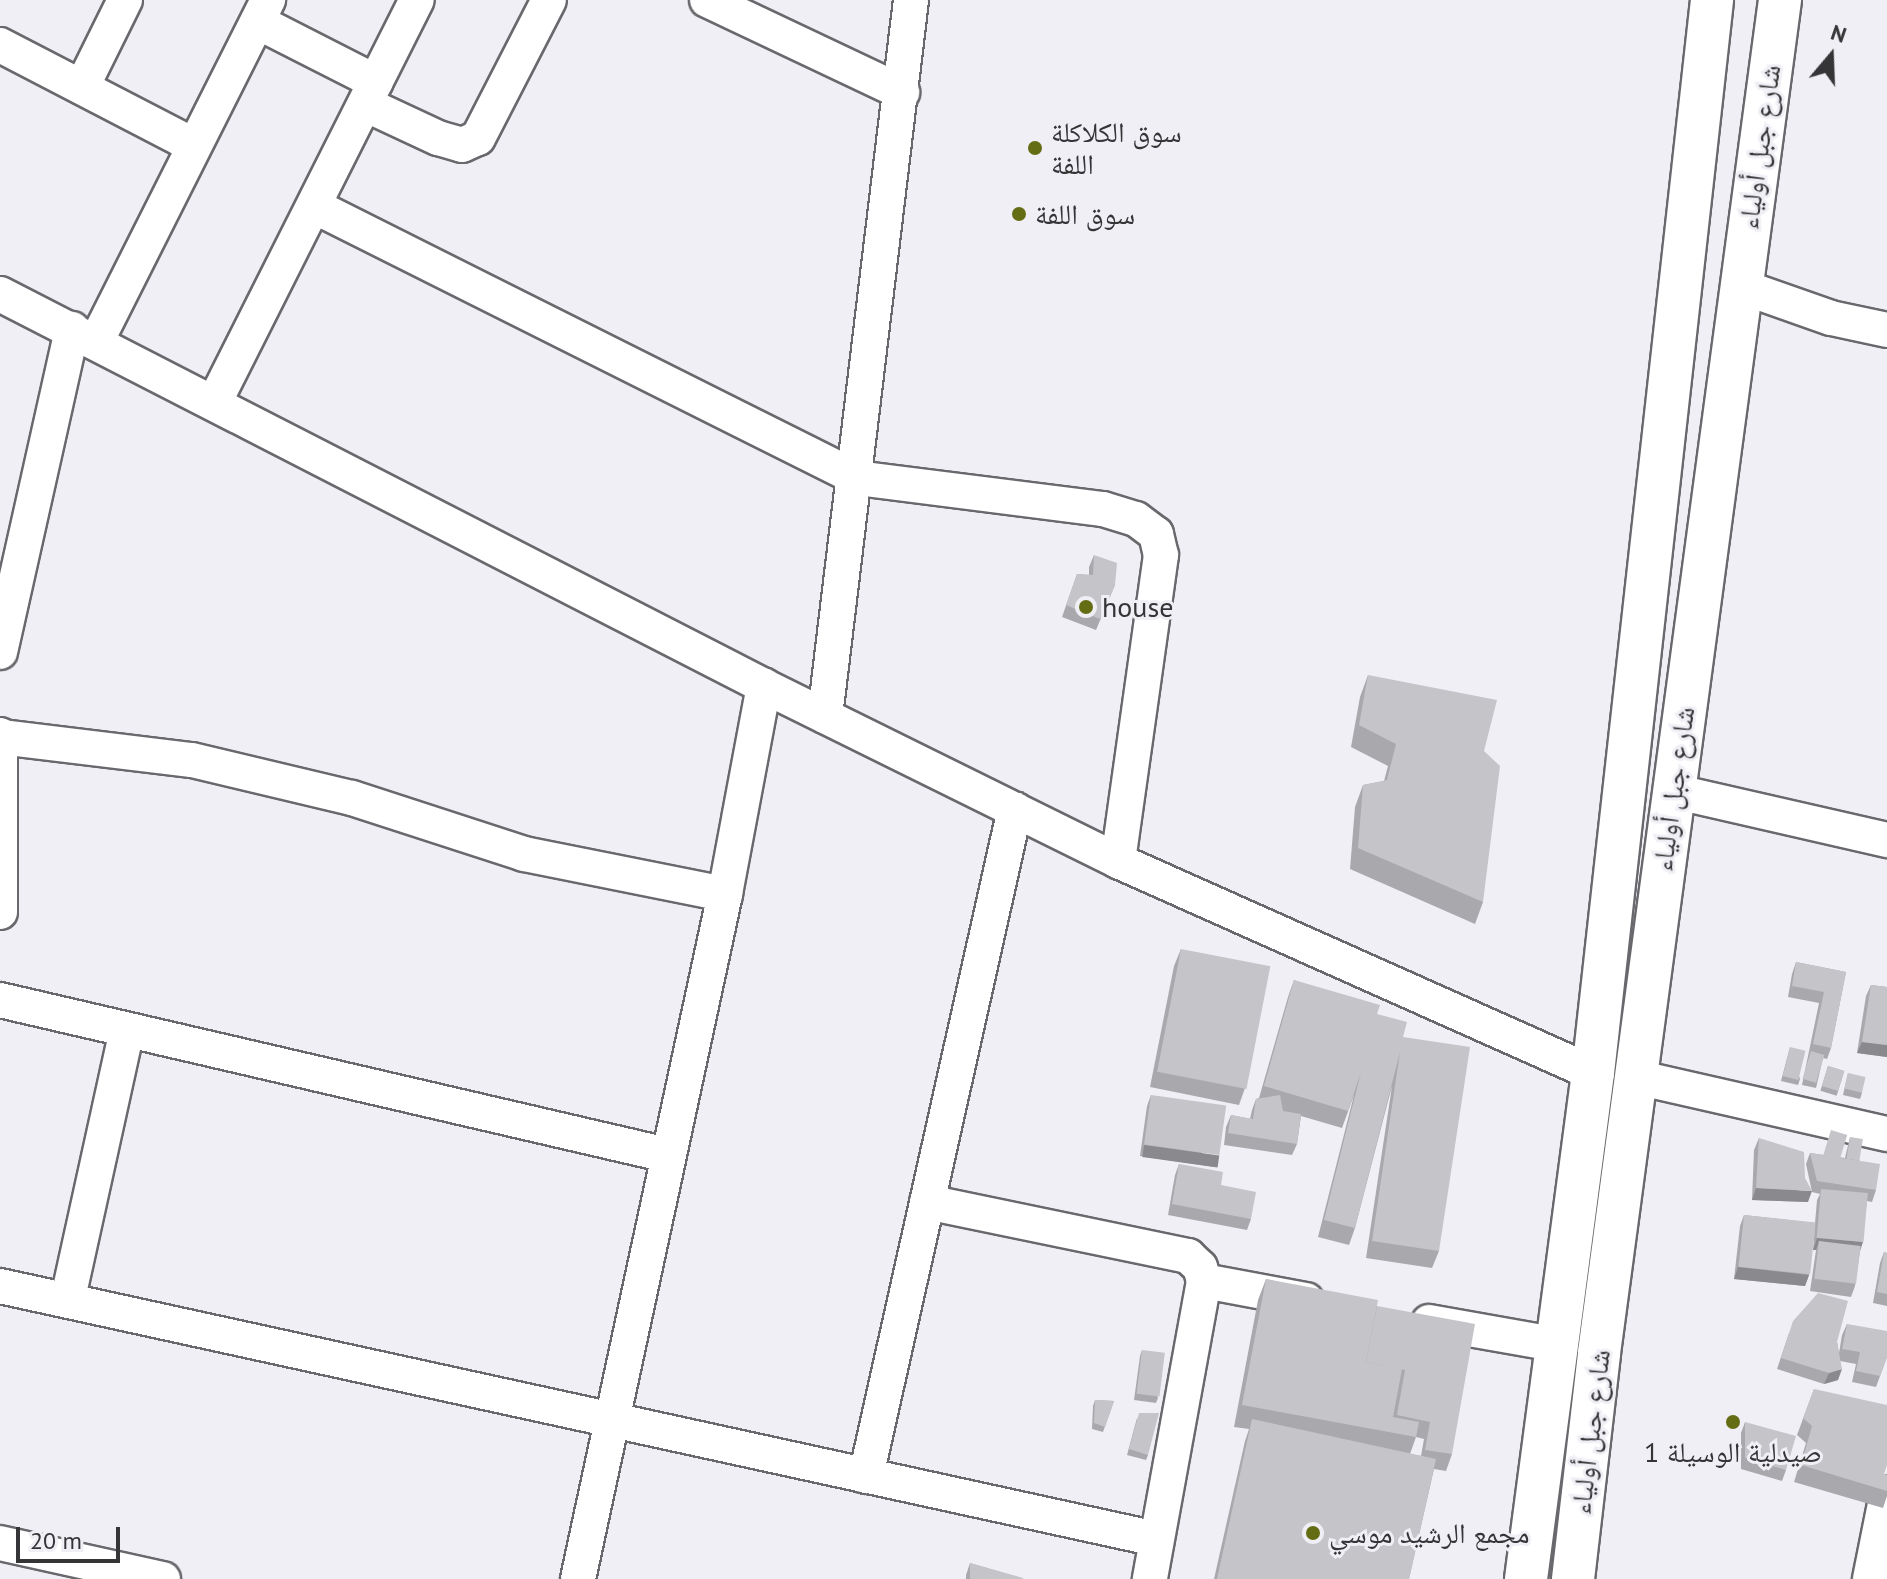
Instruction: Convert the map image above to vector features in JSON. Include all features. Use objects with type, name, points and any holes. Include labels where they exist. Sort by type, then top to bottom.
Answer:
[{"type":"main road","name":"شارع جبل أولياء","points":[[1526,1579],[1593,1073],[1712,0]]},
{"type":"main road","name":"شارع جبل أولياء","points":[[1573,1579],[1673,791],[1780,0]]},
{"type":"street","points":[[82,87],[125,0]]},
{"type":"street","points":[[214,403],[417,0]]},
{"type":"street","points":[[0,652],[84,334],[193,145],[263,11],[370,93],[438,138],[462,145],[478,138],[549,0]]},
{"type":"street","points":[[707,0],[902,92]]},
{"type":"street","points":[[825,716],[857,478],[911,0]]},
{"type":"street","points":[[0,45],[193,145]]},
{"type":"street","points":[[314,206],[857,478],[1103,509],[1136,519],[1156,534],[1161,555],[1118,861]]},
{"type":"street","points":[[1740,286],[1831,318],[1887,330]]},
{"type":"street","points":[[0,294],[84,334],[764,686],[1118,861],[1593,1073]]},
{"type":"street","points":[[578,1579],[610,1417],[725,894],[764,686]]},
{"type":"street","points":[[0,912],[0,736],[192,760],[352,798],[524,854],[725,894]]},
{"type":"street","points":[[1673,791],[1887,840]]},
{"type":"street","points":[[866,1476],[1015,809]]},
{"type":"street","points":[[0,1000],[667,1155]]},
{"type":"street","points":[[68,1298],[127,1030]]},
{"type":"street","points":[[1636,1077],[1887,1134]]},
{"type":"street","points":[[927,1202],[1188,1256],[1200,1267],[1204,1281],[1150,1579]]},
{"type":"street","points":[[1204,1281],[1343,1306]]},
{"type":"street","points":[[0,1286],[68,1298],[1156,1539]]},
{"type":"street","points":[[1389,1314],[1559,1345]]},
{"type":"street","points":[[1870,1579],[1887,1494]]},
{"type":"street","points":[[0,1543],[163,1579]]},
{"type":"building","name":"house","points":[[1094,555],[1117,563],[1115,585],[1100,619],[1066,605],[1077,574],[1093,575]]},
{"type":"building","points":[[1368,675],[1497,700],[1484,751],[1500,766],[1483,902],[1358,848],[1363,785],[1387,780],[1396,744],[1359,725]]},
{"type":"building","points":[[1181,949],[1270,966],[1246,1089],[1157,1072]]},
{"type":"building","points":[[1796,962],[1846,972],[1831,1048],[1813,1044],[1824,992],[1792,986]]},
{"type":"building","points":[[1294,980],[1380,1005],[1377,1014],[1407,1022],[1403,1037],[1470,1047],[1439,1251],[1372,1241],[1400,1052],[1355,1228],[1324,1220],[1361,1072],[1348,1111],[1264,1086]]},
{"type":"building","points":[[1871,985],[1887,987],[1887,1045],[1862,1042]]},
{"type":"building","points":[[1790,1047],[1806,1051],[1798,1080],[1783,1076]]},
{"type":"building","points":[[1811,1051],[1824,1055],[1816,1083],[1803,1079]]},
{"type":"building","points":[[1828,1066],[1844,1071],[1838,1091],[1822,1086]]},
{"type":"building","points":[[1848,1073],[1866,1077],[1862,1093],[1844,1089]]},
{"type":"building","points":[[1151,1095],[1226,1106],[1219,1155],[1144,1145]]},
{"type":"building","points":[[1280,1095],[1283,1111],[1301,1114],[1297,1144],[1228,1133],[1231,1115],[1253,1119],[1256,1099]]},
{"type":"building","points":[[1831,1130],[1847,1135],[1840,1160],[1823,1155]]},
{"type":"building","points":[[1850,1137],[1863,1139],[1859,1161],[1847,1159]]},
{"type":"building","points":[[1759,1138],[1804,1152],[1805,1178],[1812,1191],[1756,1188]]},
{"type":"building","points":[[1810,1153],[1880,1164],[1876,1190],[1817,1181]]},
{"type":"building","points":[[1179,1164],[1223,1172],[1221,1185],[1256,1192],[1251,1219],[1172,1204]]},
{"type":"building","points":[[1821,1189],[1868,1193],[1864,1242],[1817,1238]]},
{"type":"building","points":[[1744,1215],[1816,1223],[1810,1274],[1739,1267]]},
{"type":"building","points":[[1819,1241],[1861,1246],[1856,1284],[1814,1279]]},
{"type":"building","points":[[1884,1252],[1887,1253],[1887,1294],[1877,1292]]},
{"type":"building","points":[[1266,1279],[1378,1300],[1366,1362],[1402,1369],[1393,1417],[1419,1422],[1416,1437],[1242,1405]]},
{"type":"building","points":[[1818,1293],[1848,1301],[1837,1342],[1842,1369],[1829,1373],[1781,1358],[1793,1321]]},
{"type":"building","points":[[1377,1306],[1475,1324],[1452,1454],[1425,1450],[1430,1422],[1397,1415],[1405,1370],[1366,1362]]},
{"type":"building","points":[[1847,1324],[1887,1331],[1887,1357],[1880,1376],[1856,1371],[1860,1352],[1842,1349]]},
{"type":"building","points":[[1142,1350],[1165,1353],[1159,1396],[1137,1394]]},
{"type":"building","points":[[1814,1389],[1887,1405],[1887,1465],[1884,1474],[1887,1475],[1887,1491],[1801,1465],[1812,1426],[1803,1418]]},
{"type":"building","points":[[1095,1400],[1114,1401],[1105,1427],[1094,1423]]},
{"type":"building","points":[[1139,1413],[1159,1413],[1148,1455],[1129,1449]]},
{"type":"building","points":[[1252,1419],[1436,1459],[1409,1579],[1217,1579]]},
{"type":"building","points":[[1745,1422],[1796,1436],[1786,1470],[1745,1458]]},
{"type":"building","points":[[970,1563],[1023,1578],[1023,1579],[970,1579]]},
{"type":"place","name":"سوق الكلاكلة اللفة","points":[[1035,148]]},
{"type":"place","name":"سوق اللفة","points":[[1019,214]]},
{"type":"place","name":"house","points":[[1086,607]]},
{"type":"place","name":"صيدلية الوسيلة 1","points":[[1733,1422]]},
{"type":"place","name":"مجمع الرشيد موسي","points":[[1313,1533]]}]
